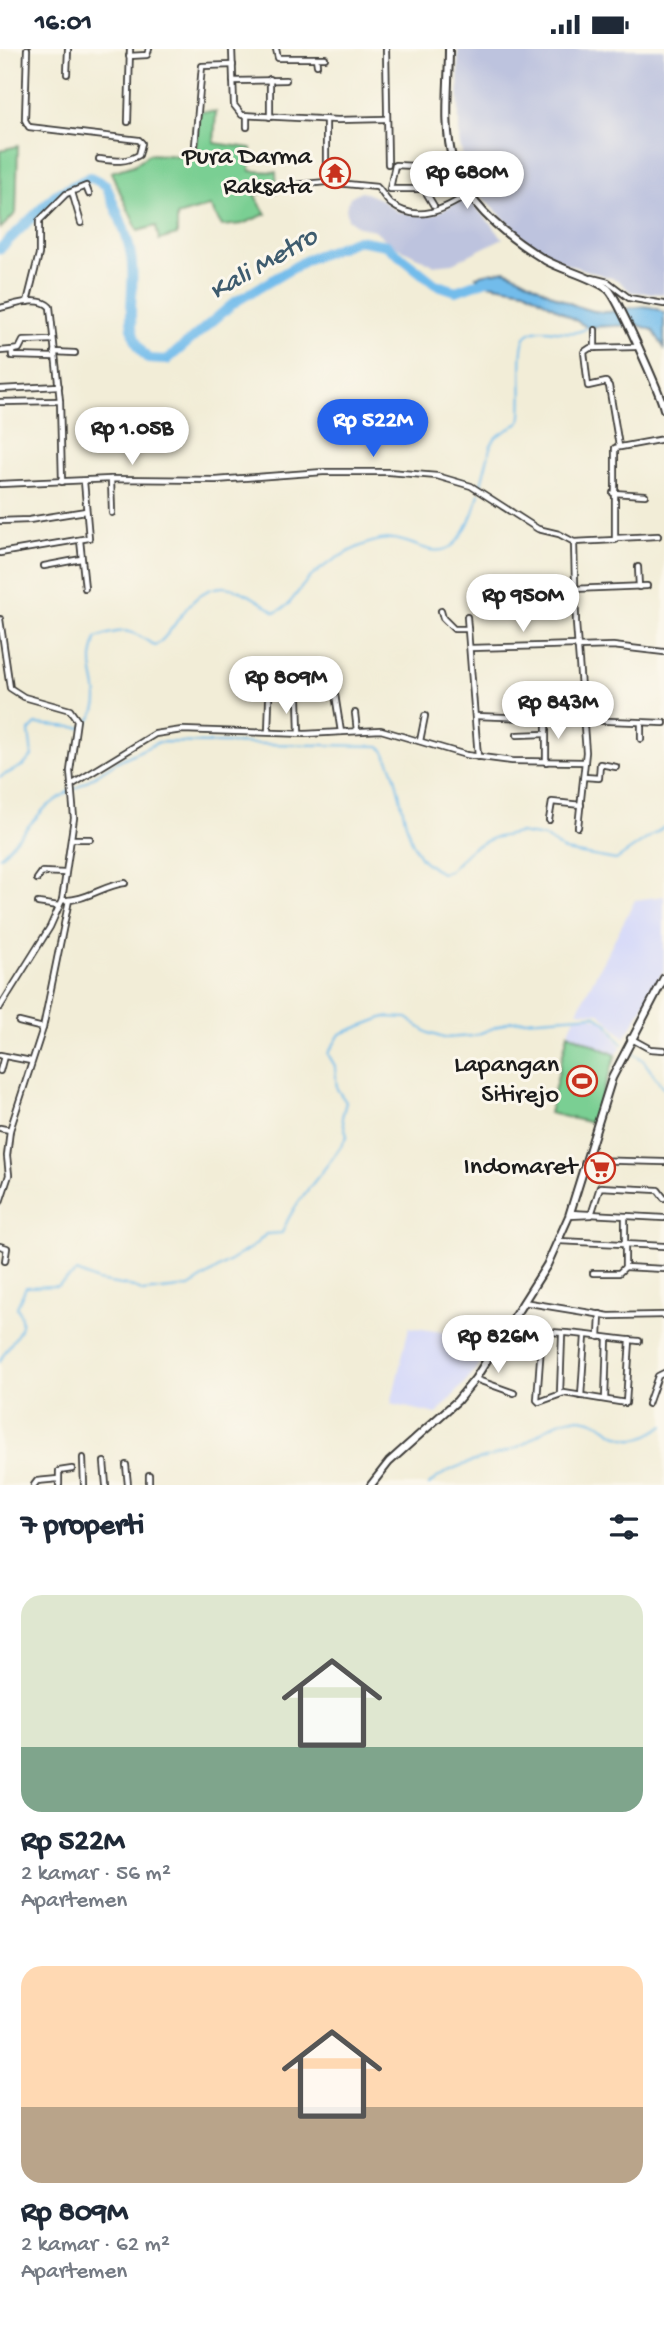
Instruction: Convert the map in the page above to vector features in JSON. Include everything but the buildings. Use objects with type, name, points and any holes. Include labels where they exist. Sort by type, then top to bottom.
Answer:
[{"type":"main road","points":[[449,49],[450,151],[457,172],[470,194],[501,228],[525,246],[606,288],[617,301],[635,347],[654,378],[664,409]]},
{"type":"main road","points":[[371,1485],[389,1462],[444,1416],[475,1379],[559,1241],[612,1078],[630,1038],[664,978]]},
{"type":"street","points":[[27,49],[25,120],[29,127],[89,131],[139,140],[142,143],[139,155],[131,159],[121,162],[99,159]]},
{"type":"street","points":[[67,74],[68,49]]},
{"type":"street","points":[[128,122],[130,49]]},
{"type":"street","points":[[130,56],[147,55],[149,49]]},
{"type":"street","points":[[232,49],[234,106],[247,116],[385,119]]},
{"type":"street","points":[[276,49],[278,58],[325,58]]},
{"type":"street","points":[[386,49],[385,119],[388,164]]},
{"type":"street","points":[[316,58],[317,65]]},
{"type":"street","points":[[195,145],[202,66],[233,65]]},
{"type":"street","points":[[270,79],[270,117]]},
{"type":"street","points":[[233,81],[286,80]]},
{"type":"street","points":[[247,116],[247,127]]},
{"type":"street","points":[[326,119],[326,182]]},
{"type":"street","points":[[431,179],[423,187],[390,189],[395,165],[415,166],[423,187],[434,206]]},
{"type":"street","points":[[419,177],[431,179],[457,172]]},
{"type":"street","points":[[283,186],[326,182],[377,187],[390,203],[416,213],[432,213],[470,194]]},
{"type":"street","points":[[27,302],[34,281],[39,221],[62,197],[86,186],[89,194]]},
{"type":"street","points":[[72,192],[81,223]]},
{"type":"street","points":[[33,231],[39,241]]},
{"type":"street","points":[[582,277],[608,282],[629,298],[664,304]]},
{"type":"street","points":[[0,308],[27,302],[50,305],[59,386],[62,482]]},
{"type":"street","points":[[595,330],[595,348]]},
{"type":"street","points":[[0,351],[19,349],[23,341],[52,340]]},
{"type":"street","points":[[619,446],[608,384],[590,388],[584,352],[595,348],[635,347]]},
{"type":"street","points":[[12,350],[12,356],[75,353]]},
{"type":"street","points":[[0,390],[59,386]]},
{"type":"street","points":[[0,402],[60,401]]},
{"type":"street","points":[[615,538],[614,450],[619,446],[664,439]]},
{"type":"street","points":[[0,484],[111,479],[216,480],[323,472],[389,472],[437,476],[471,486],[538,529],[559,534],[575,543],[658,536]]},
{"type":"street","points":[[111,479],[112,513]]},
{"type":"street","points":[[0,553],[89,538],[83,481]]},
{"type":"street","points":[[613,493],[645,495]]},
{"type":"street","points":[[0,521],[29,520],[86,511]]},
{"type":"street","points":[[80,540],[85,588]]},
{"type":"street","points":[[575,543],[574,589],[585,762],[578,827]]},
{"type":"street","points":[[44,566],[81,559]]},
{"type":"street","points":[[638,567],[639,587]]},
{"type":"street","points":[[523,586],[548,590],[647,586]]},
{"type":"street","points":[[441,611],[442,617],[454,629],[468,629]]},
{"type":"street","points":[[467,617],[478,757]]},
{"type":"street","points":[[0,619],[10,688],[24,697],[70,710],[76,720],[71,771],[71,839],[62,899],[50,927],[0,1007]]},
{"type":"street","points":[[470,648],[613,646],[664,652]]},
{"type":"street","points":[[268,732],[270,671]]},
{"type":"street","points":[[334,688],[341,732]]},
{"type":"street","points":[[298,698],[299,733]]},
{"type":"street","points":[[355,713],[358,731]]},
{"type":"street","points":[[420,741],[425,716]]},
{"type":"street","points":[[475,716],[664,723]]},
{"type":"street","points":[[546,719],[546,762]]},
{"type":"street","points":[[641,723],[642,739]]},
{"type":"street","points":[[73,788],[155,734],[203,730],[396,732],[478,757],[585,762]]},
{"type":"street","points":[[517,735],[545,734]]},
{"type":"street","points":[[584,778],[598,778],[600,764],[617,767]]},
{"type":"street","points":[[549,820],[552,802],[581,805]]},
{"type":"street","points":[[71,839],[90,839]]},
{"type":"street","points":[[37,879],[42,872],[65,873]]},
{"type":"street","points":[[62,899],[91,895],[110,885],[125,883]]},
{"type":"street","points":[[0,1202],[9,1175],[10,1130],[43,1028],[69,900]]},
{"type":"street","points":[[38,903],[59,906]]},
{"type":"street","points":[[19,1022],[43,1028]]},
{"type":"street","points":[[630,1038],[650,1049],[664,1050]]},
{"type":"street","points":[[0,1071],[2,1056],[31,1061]]},
{"type":"street","points":[[0,1128],[10,1130]]},
{"type":"street","points":[[586,1160],[664,1162]]},
{"type":"street","points":[[591,1215],[600,1187],[658,1190],[664,1198]]},
{"type":"street","points":[[569,1215],[664,1218]]},
{"type":"street","points":[[593,1273],[619,1273],[625,1267],[625,1218]]},
{"type":"street","points":[[559,1241],[625,1246],[664,1245]]},
{"type":"street","points":[[0,1246],[7,1248],[5,1261]]},
{"type":"street","points":[[625,1267],[664,1269]]},
{"type":"street","points":[[522,1302],[600,1314],[664,1315]]},
{"type":"street","points":[[599,1337],[600,1314]]},
{"type":"street","points":[[630,1340],[629,1401],[625,1403],[560,1393],[539,1402],[537,1400],[541,1334],[599,1337],[607,1338],[630,1340],[639,1341]]},
{"type":"street","points":[[560,1393],[562,1335]]},
{"type":"street","points":[[581,1396],[584,1336]]},
{"type":"street","points":[[605,1399],[607,1338]]},
{"type":"street","points":[[649,1404],[658,1376],[664,1373]]},
{"type":"street","points":[[475,1379],[514,1393]]},
{"type":"street","points":[[83,1458],[84,1485]]},
{"type":"street","points":[[104,1462],[106,1485]]},
{"type":"street","points":[[126,1465],[128,1485]]},
{"type":"street","points":[[34,1485],[37,1481],[59,1482],[59,1471],[72,1469]]},
{"type":"street","points":[[149,1475],[149,1485]]},
{"type":"shaded area","points":[[458,49],[664,49],[664,294],[631,292],[618,280],[566,264],[525,239],[480,195],[467,173],[459,141]]},
{"type":"shaded area","points":[[361,191],[380,199],[398,212],[418,215],[433,215],[467,197],[503,238],[453,263],[433,265],[388,242],[375,230],[359,227],[348,219],[346,208],[350,197]]},
{"type":"shaded area","points":[[664,896],[664,970],[625,1038],[600,1013],[577,1011],[635,900]]},
{"type":"shaded area","points":[[590,1016],[603,1021],[613,1034],[621,1047],[616,1055],[568,1033],[575,1018]]},
{"type":"shaded area","points":[[409,1327],[495,1340],[473,1373],[437,1414],[391,1404]]},
{"type":"green space","points":[[199,111],[216,112],[214,143],[251,148],[250,171],[276,172],[277,192],[254,194],[266,214],[242,224],[222,226],[210,206],[177,216],[177,235],[159,240],[156,226],[138,231],[111,172],[134,165],[149,154],[195,157]]},
{"type":"green space","points":[[18,146],[16,213],[0,229],[0,150]]},
{"type":"green space","name":"Lapangan Sitirejo","points":[[568,1033],[616,1055],[592,1123],[549,1113]]},
{"type":"water","points":[[505,270],[587,310],[609,312],[640,307],[656,309],[664,313],[664,348],[653,330],[638,325],[587,327],[525,290],[482,283],[476,276]]},
{"type":"waterway","name":"Kali Metro","points":[[0,249],[55,195],[90,177],[106,185],[124,229],[131,256],[131,323],[139,347],[148,359],[167,360],[235,302],[308,259],[358,240],[386,245],[435,284],[456,291],[492,278]]},
{"type":"waterway","points":[[480,488],[491,445],[496,437],[520,422],[521,361],[527,335],[542,330],[575,332],[590,325]]},
{"type":"waterway","points":[[0,777],[24,765],[32,756],[29,731],[36,724],[83,728],[91,719],[97,703],[92,660],[96,638],[127,631],[155,646],[194,600],[216,588],[238,590],[275,612],[281,610],[319,570],[348,552],[380,540],[397,539],[436,551],[444,550],[461,536],[479,494]]},
{"type":"waterway","points":[[75,789],[118,761],[159,742],[380,746],[393,772],[412,842],[423,860],[441,873],[449,871],[472,848],[493,838],[519,833],[544,837],[565,851],[616,860],[664,827]]},
{"type":"waterway","points":[[0,857],[45,808],[69,791]]},
{"type":"waterway","points":[[0,1362],[20,1330],[21,1316],[17,1307],[26,1287],[57,1286],[77,1272],[97,1281],[134,1287],[143,1292],[189,1287],[255,1245],[266,1234],[282,1233],[295,1207],[347,1136],[342,1117],[346,1102],[337,1089],[335,1066],[328,1054],[340,1034],[385,1017],[407,1018],[428,1033],[444,1038],[473,1036],[511,1021],[595,1015],[608,1024],[622,1044]]},
{"type":"waterway","points":[[630,1051],[643,1060],[664,1089]]},
{"type":"waterway","points":[[429,1485],[448,1471],[514,1449],[567,1419],[589,1419],[617,1435],[635,1439],[664,1425]]},
{"type":"place","name":"Pura Darma Raksata","points":[[335,173]]},
{"type":"place","name":"Lapangan Sitirejo","points":[[582,1081]]},
{"type":"place","name":"Indomaret","points":[[600,1168]]}]
